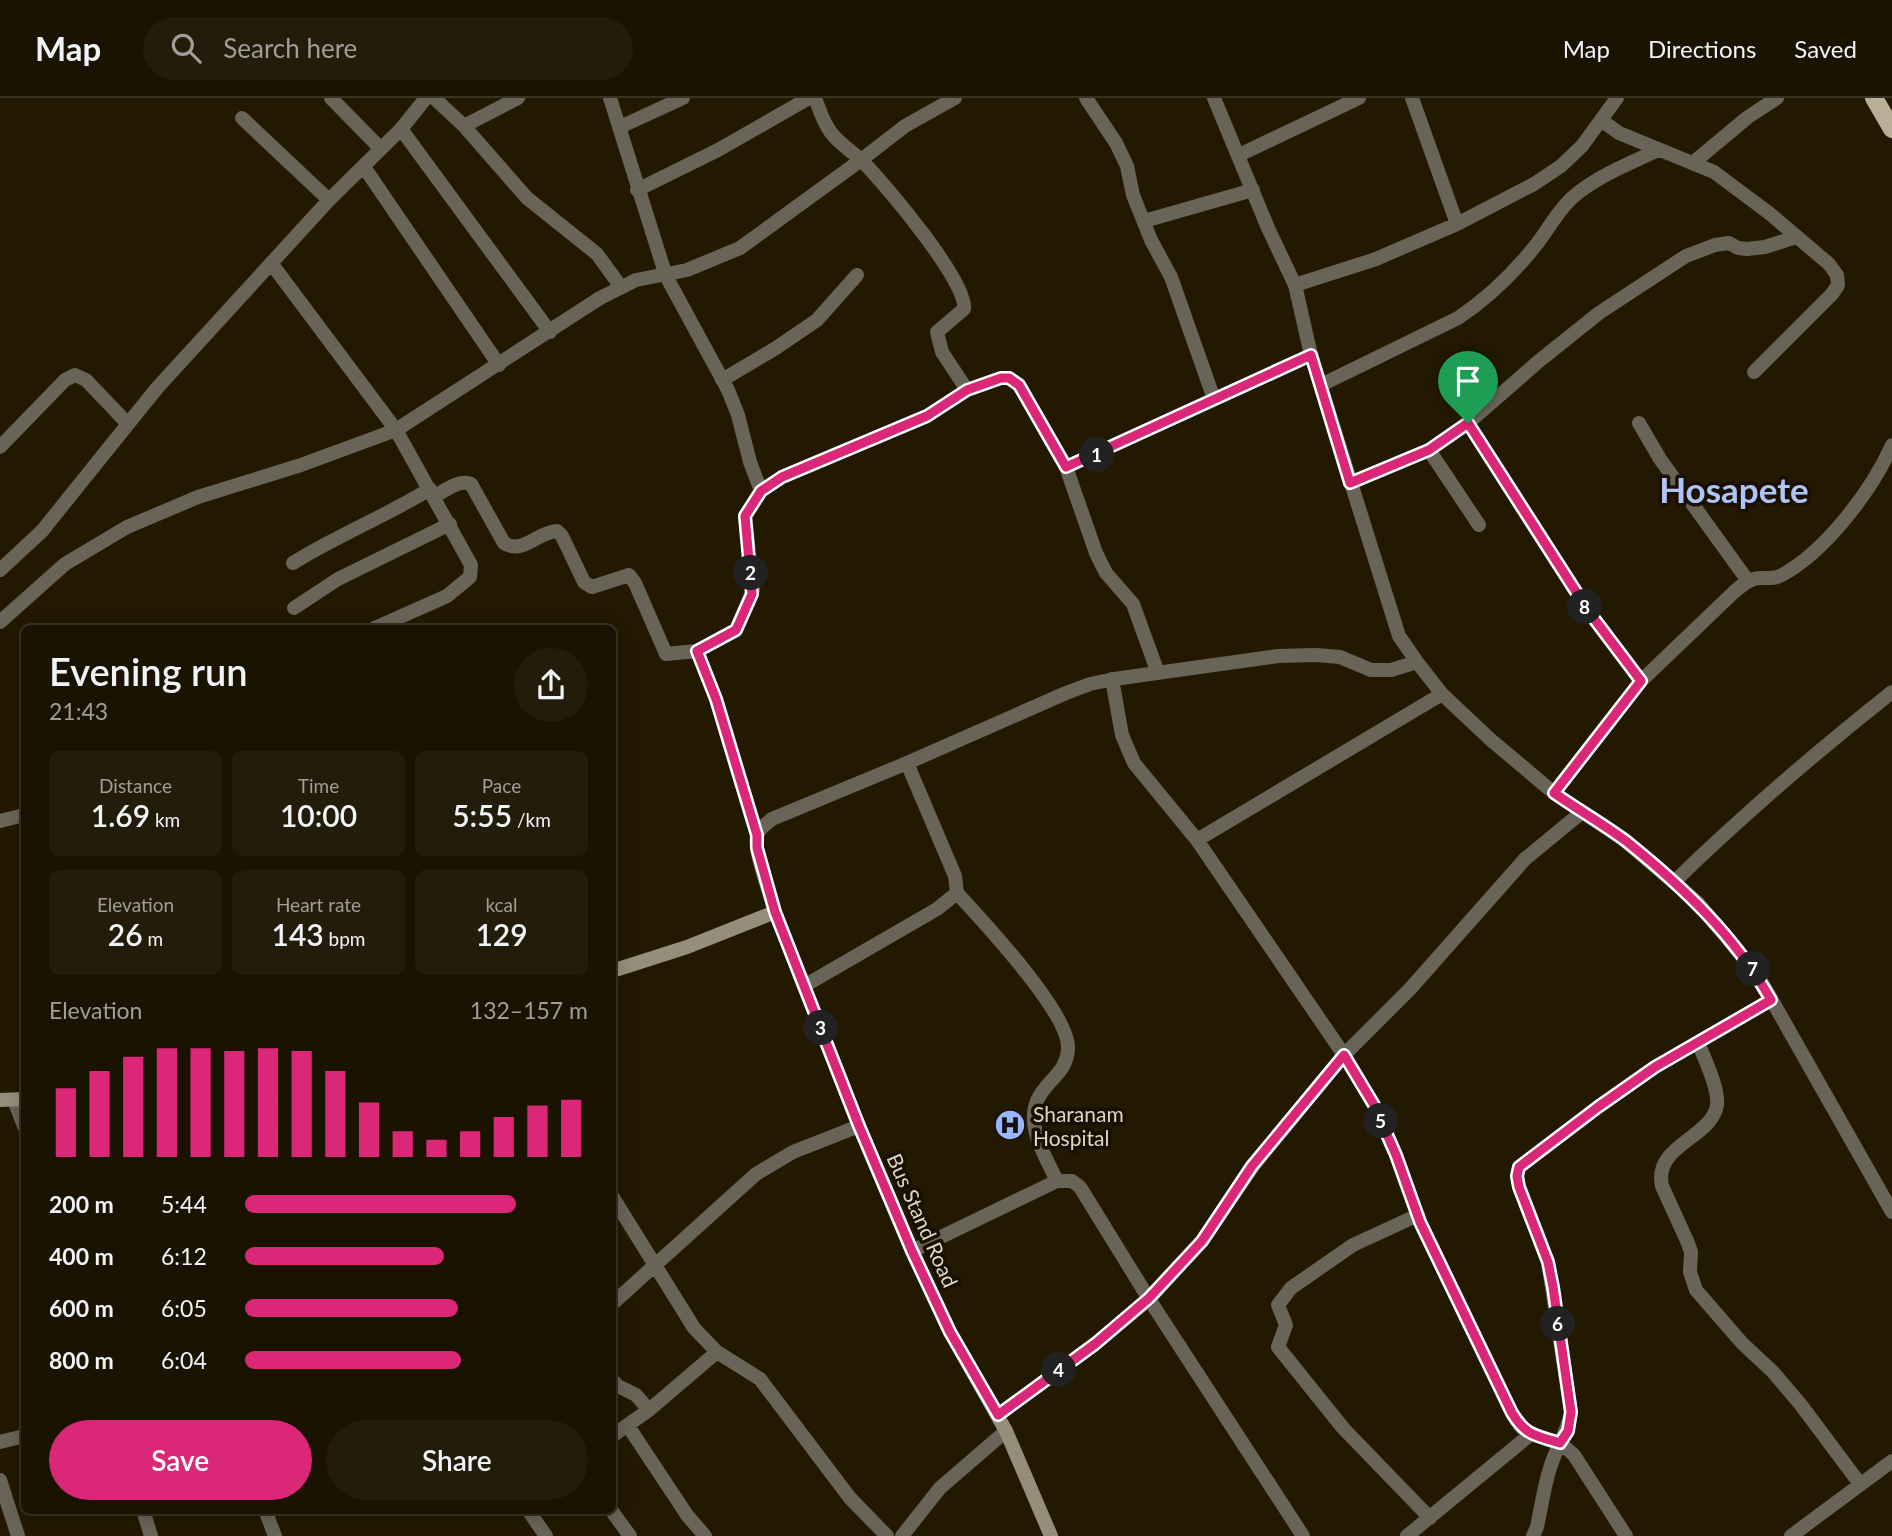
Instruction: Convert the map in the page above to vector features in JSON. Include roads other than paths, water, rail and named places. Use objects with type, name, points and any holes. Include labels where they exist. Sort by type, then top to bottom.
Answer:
[{"type":"main road","points":[[1874,98],[1892,129]]},
{"type":"main road","points":[[616,970],[687,947],[775,912]]},
{"type":"main road","name":"Bus Stand Road","points":[[775,912],[859,1126],[912,1251],[950,1332],[1006,1431],[1051,1536]]},
{"type":"street","points":[[331,98],[380,148]]},
{"type":"street","points":[[0,569],[42,531],[158,388],[329,200],[401,129],[426,98]]},
{"type":"street","points":[[434,98],[464,126],[527,198],[597,254],[621,287]]},
{"type":"street","points":[[464,126],[518,98]]},
{"type":"street","points":[[610,98],[666,276],[738,415],[750,462],[761,491]]},
{"type":"street","points":[[620,127],[683,98]]},
{"type":"street","points":[[637,190],[718,150],[809,98]]},
{"type":"street","points":[[815,98],[829,130],[878,178],[945,265],[963,296],[964,309],[936,332],[942,352],[967,390]]},
{"type":"street","points":[[0,622],[65,564],[127,527],[198,497],[301,465],[396,430],[600,298],[636,280],[687,270],[740,248],[905,125],[955,98]]},
{"type":"street","points":[[1086,98],[1116,143],[1127,166],[1133,195],[1171,277],[1213,399]]},
{"type":"street","points":[[1214,98],[1240,155],[1268,228],[1296,285],[1311,355],[1399,636],[1442,694],[1491,740],[1554,793],[1624,840],[1698,902],[1757,974],[1892,1212]]},
{"type":"street","points":[[1240,155],[1359,98]]},
{"type":"street","points":[[1412,98],[1457,224]]},
{"type":"street","points":[[1296,285],[1376,259],[1457,224],[1534,184],[1582,146],[1617,98]]},
{"type":"street","points":[[1694,162],[1748,117],[1777,98]]},
{"type":"street","points":[[242,118],[329,200]]},
{"type":"street","points":[[1601,120],[1619,133],[1714,172],[1829,264],[1837,275],[1838,285],[1832,295],[1754,372]]},
{"type":"street","points":[[401,129],[550,332]]},
{"type":"street","points":[[1321,385],[1458,318],[1476,306],[1490,296],[1524,261],[1570,200],[1591,183],[1658,150]]},
{"type":"street","points":[[363,167],[499,365]]},
{"type":"street","points":[[1144,221],[1253,190]]},
{"type":"street","points":[[1350,483],[1429,450],[1468,423],[1539,360],[1599,313],[1686,256],[1729,243],[1746,249],[1765,247],[1796,237]]},
{"type":"street","points":[[271,263],[396,430],[468,558],[470,577],[447,596],[382,625]]},
{"type":"street","points":[[722,380],[817,320],[857,275]]},
{"type":"street","points":[[1066,467],[1311,355]]},
{"type":"street","points":[[0,447],[65,380],[75,375],[86,380],[128,424]]},
{"type":"street","points":[[293,563],[318,547],[432,492],[466,481],[471,484],[504,543],[512,548],[519,547],[549,532],[557,531],[584,582],[592,587],[629,575],[666,654],[697,651],[736,630],[752,594],[745,516],[761,491],[814,462],[927,416],[967,390],[1001,378],[1009,378],[1019,385],[1066,467],[1096,553],[1106,573],[1133,604],[1158,673]]},
{"type":"street","points":[[1468,423],[1589,612],[1641,681]]},
{"type":"street","points":[[1639,423],[1660,458],[1748,581]]},
{"type":"street","points":[[1554,793],[1641,681],[1748,581],[1759,577],[1780,577],[1800,563],[1839,527],[1860,501],[1892,445]]},
{"type":"street","points":[[1429,450],[1479,525]]},
{"type":"street","points":[[294,608],[338,579],[450,524]]},
{"type":"street","points":[[697,651],[716,699],[757,835],[757,848],[775,912]]},
{"type":"street","points":[[757,835],[772,819],[908,764],[1090,684],[1278,656],[1340,657],[1371,670],[1391,670],[1417,662]]},
{"type":"street","points":[[1112,679],[1122,735],[1134,763],[1197,840],[1344,1055],[1374,1105],[1446,1279],[1512,1413],[1521,1427],[1531,1434],[1560,1443],[1574,1455],[1626,1536]]},
{"type":"street","points":[[1674,882],[1745,814],[1892,692]]},
{"type":"street","points":[[1197,840],[1442,694]]},
{"type":"street","points":[[908,764],[955,876],[957,892],[1004,942],[1060,1021],[1067,1039],[1068,1049],[1063,1066],[1037,1099],[1034,1109],[1036,1137],[1057,1181]]},
{"type":"street","points":[[998,1415],[1095,1344],[1149,1298],[1202,1241],[1252,1166],[1344,1055],[1410,989],[1525,859],[1582,812]]},
{"type":"street","points":[[0,821],[21,816]]},
{"type":"street","points":[[804,986],[937,909],[957,892]]},
{"type":"street","points":[[1533,1536],[1549,1469],[1568,1431],[1571,1412],[1548,1262],[1519,1187],[1519,1167],[1655,1067],[1771,1000]]},
{"type":"street","points":[[1698,1042],[1717,1095],[1717,1107],[1713,1117],[1664,1161],[1659,1175],[1691,1252],[1691,1279],[1707,1304],[1801,1405],[1860,1484]]},
{"type":"street","points":[[13,1100],[21,1119]]},
{"type":"street","points":[[616,1301],[756,1174],[793,1152],[859,1126]]},
{"type":"street","points":[[912,1251],[1057,1181],[1072,1181],[1080,1187],[1303,1536]]},
{"type":"street","points":[[616,1201],[694,1328],[718,1352],[760,1379],[850,1498],[887,1536]]},
{"type":"street","points":[[1418,1215],[1353,1245],[1282,1297],[1278,1305],[1286,1325],[1278,1347],[1343,1429],[1430,1518]]},
{"type":"street","points":[[616,1434],[649,1410],[718,1352]]},
{"type":"street","points":[[616,1384],[636,1395],[649,1410]]},
{"type":"street","points":[[628,1426],[687,1515],[705,1536]]},
{"type":"street","points":[[902,1536],[940,1488],[1006,1431]]},
{"type":"street","points":[[1407,1536],[1531,1434]]},
{"type":"street","points":[[0,1442],[21,1437]]},
{"type":"street","points":[[1791,1536],[1892,1461]]},
{"type":"street","points":[[0,1480],[18,1536]]},
{"type":"street","points":[[144,1514],[151,1536]]},
{"type":"street","points":[[267,1514],[275,1536]]},
{"type":"street","points":[[531,1514],[546,1536]]},
{"type":"street","points":[[614,1514],[630,1536]]},
{"type":"place","name":"Sharanam Hospital","points":[[1010,1125]]},
{"type":"district","name":"Hosapete","points":[[1734,489]]}]
